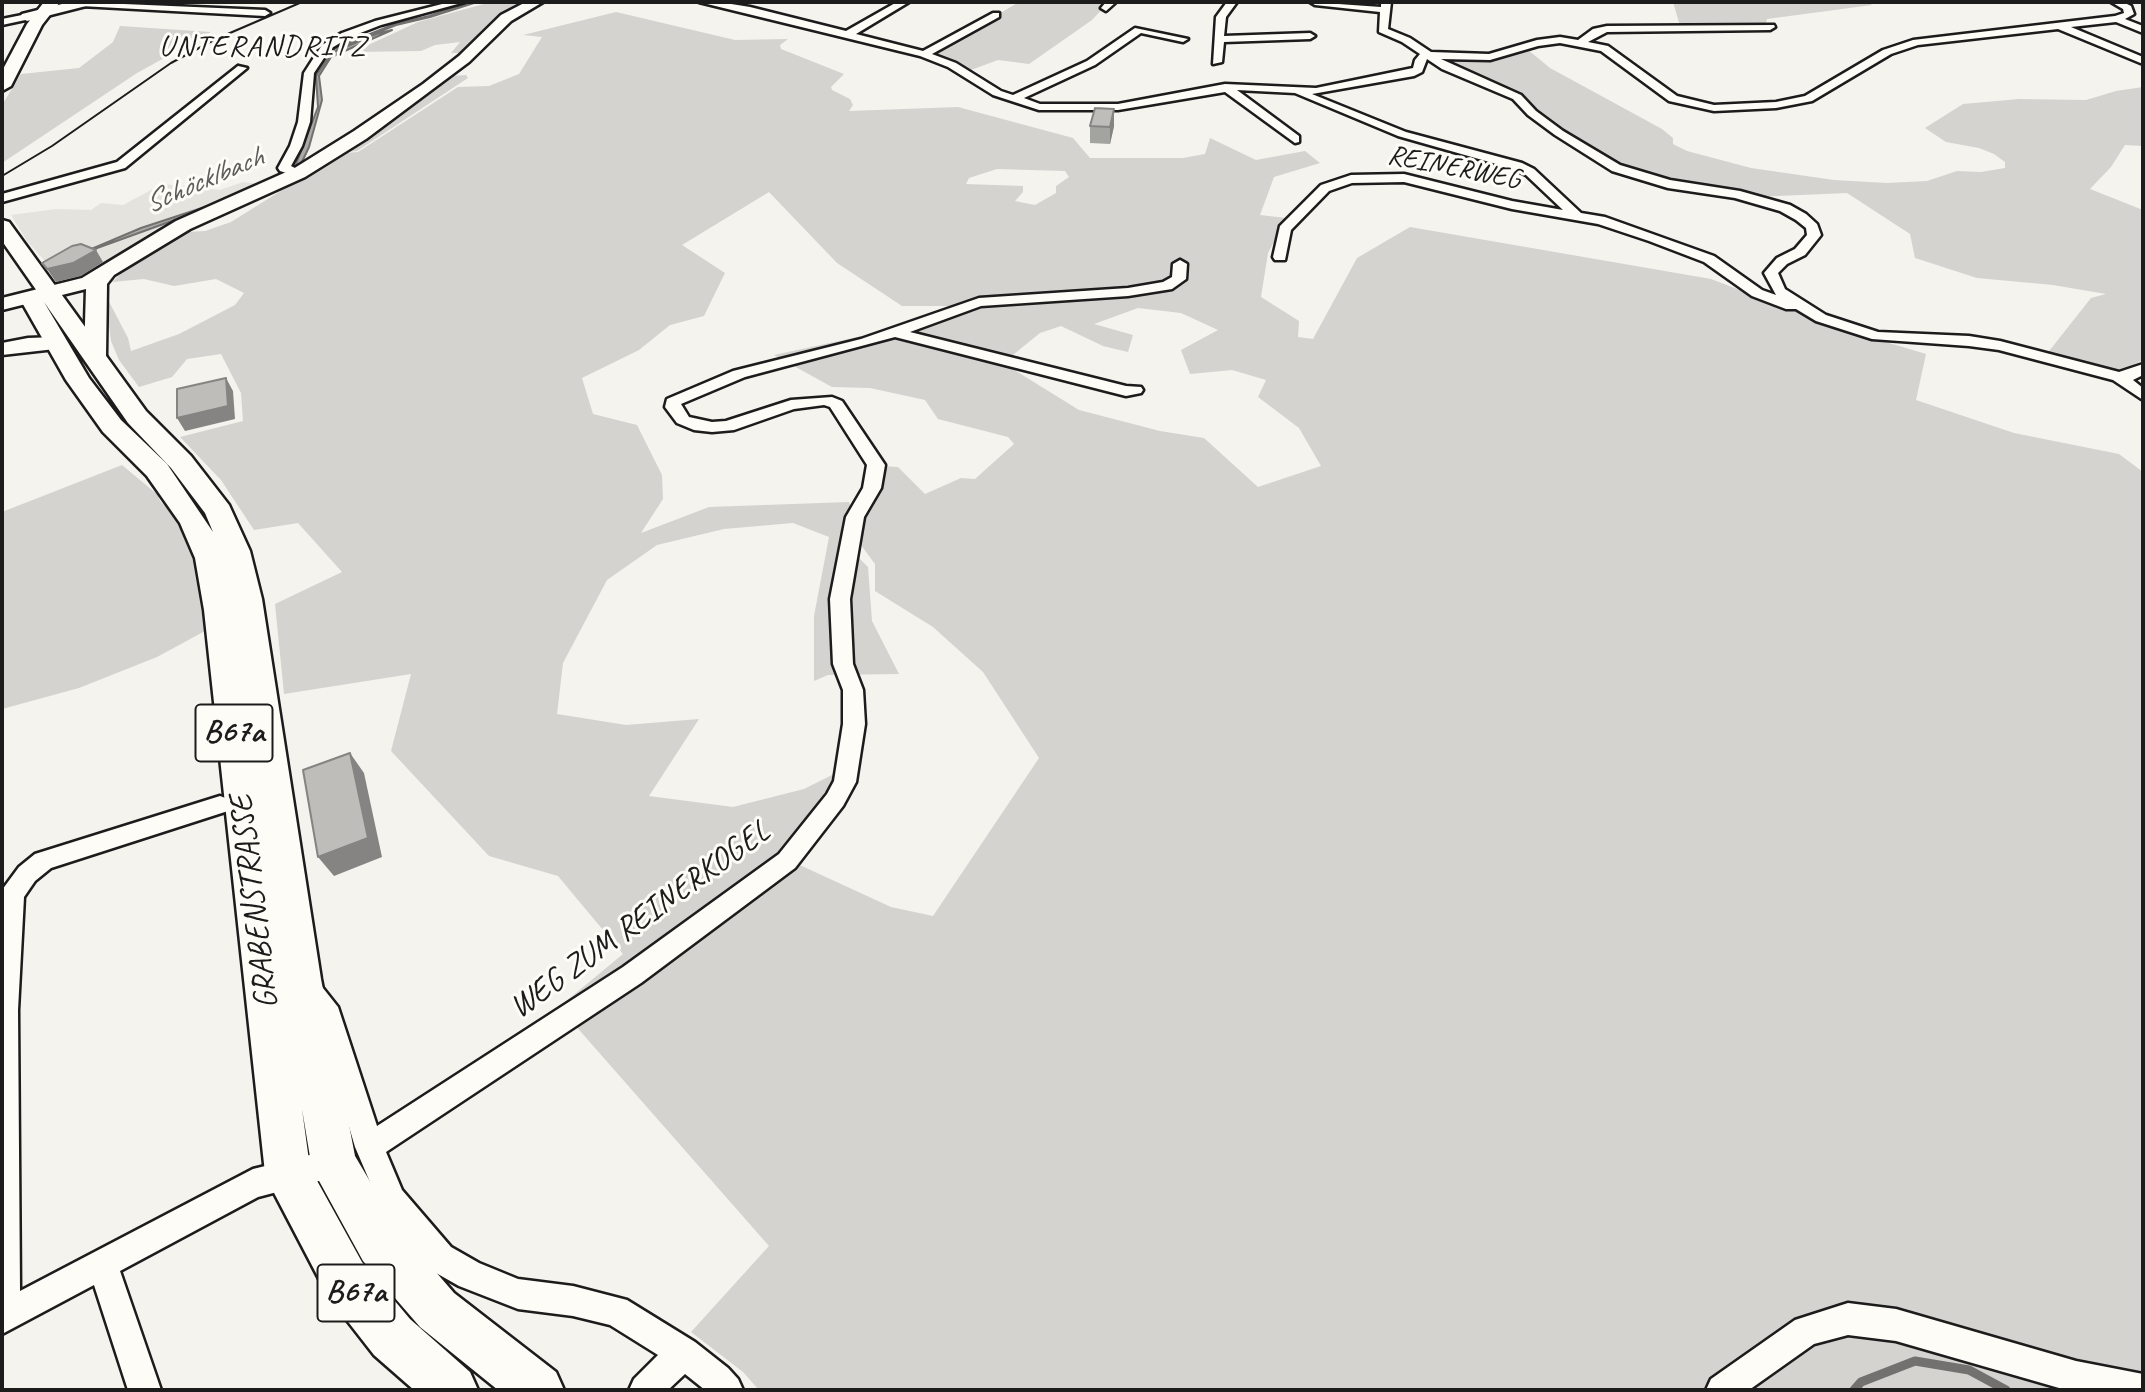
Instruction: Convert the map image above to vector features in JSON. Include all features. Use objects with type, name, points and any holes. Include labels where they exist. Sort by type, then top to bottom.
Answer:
[{"type":"main road","points":[[2,345],[74,287],[105,274],[183,225],[256,193],[360,135],[464,59],[506,18],[536,2]]},
{"type":"main road","points":[[2,58],[43,7],[81,3]]},
{"type":"main road","points":[[2,86],[43,7]]},
{"type":"main road","name":"GRABENSTRASSE","points":[[2,226],[78,380],[112,426],[157,470],[194,522],[209,558],[330,1161],[380,1244],[437,1310],[538,1390]]},
{"type":"main road","name":"GRABENSTRASSE","points":[[2,255],[43,312],[95,356],[137,417],[181,462],[219,511],[236,551],[247,599],[345,1279],[392,1337],[452,1390]]},
{"type":"main road","points":[[95,356],[94,298],[97,283],[105,274]]},
{"type":"main road","points":[[2,304],[43,312]]},
{"type":"main road","points":[[2,345],[27,344],[43,312]]},
{"type":"street","points":[[292,172],[284,166],[296,146],[304,122],[309,73],[326,47],[346,35],[378,23],[460,2]]},
{"type":"street","points":[[704,2],[750,10],[924,54],[952,65],[997,93],[1039,107],[1110,108],[1225,87],[1267,87],[1298,92],[1406,75],[1417,71],[1420,60],[1426,55],[1481,58],[1544,41],[1581,42],[1615,54],[1664,93],[1685,103],[1713,108],[1757,107],[1808,99],[1887,52],[1917,41],[2117,19],[2130,13],[2125,6],[2116,2]]},
{"type":"street","points":[[750,10],[768,2]]},
{"type":"street","points":[[846,35],[904,2]]},
{"type":"street","points":[[1217,62],[1221,17],[1232,2]]},
{"type":"street","points":[[1315,2],[1385,6],[1382,29],[1406,40],[1426,55],[1517,97],[1532,113],[1559,133],[1622,171],[1668,184],[1736,194],[1785,208],[1801,217],[1812,227],[1814,235],[1800,252],[1782,261],[1771,273],[1779,290],[1806,311],[1852,330],[1877,336],[1969,341],[2000,346],[2119,377],[2143,395]]},
{"type":"street","points":[[81,3],[265,13]]},
{"type":"street","points":[[2,22],[43,7]]},
{"type":"street","points":[[924,54],[996,15]]},
{"type":"street","points":[[2117,19],[2143,30]]},
{"type":"street","points":[[2058,25],[2143,61]]},
{"type":"street","points":[[1581,42],[1607,29],[1770,27]]},
{"type":"street","points":[[1013,99],[1091,63],[1139,30],[1183,39]]},
{"type":"street","points":[[1218,39],[1310,36]]},
{"type":"street","points":[[2,198],[121,165],[242,68]]},
{"type":"street","points":[[1225,87],[1295,139]]},
{"type":"street","name":"REINERWEG","points":[[1298,92],[1402,134],[1518,166],[1530,172],[1576,215]]},
{"type":"street","name":"REINERWEG","points":[[1280,257],[1285,229],[1325,188],[1351,179],[1405,178],[1512,205],[1576,215],[1654,238],[1709,259],[1757,293],[1806,311]]},
{"type":"street","name":"WEG ZUM REINERKOGEL","points":[[330,1161],[632,975],[788,861],[835,800],[845,782],[854,724],[853,690],[843,664],[840,599],[855,517],[872,488],[876,465],[836,404],[826,400],[791,405],[727,426],[712,427],[694,425],[683,420],[673,407],[673,402],[739,374],[897,333],[986,301],[1158,289],[1179,279],[1180,264]]},
{"type":"street","name":"WEG ZUM REINERKOGEL","points":[[897,333],[1126,391],[1135,390]]},
{"type":"street","points":[[2119,377],[2132,375],[2143,369]]},
{"type":"street","points":[[220,805],[43,861],[27,874],[12,894],[5,1010],[3,1317],[253,1184],[330,1161]]},
{"type":"street","name":"GRABENSTRASSE","points":[[330,1161],[392,1200],[440,1258],[470,1275],[518,1294],[573,1301],[616,1311],[684,1353],[727,1390]]},
{"type":"street","points":[[103,1264],[137,1373],[145,1390]]},
{"type":"street","points":[[1722,1390],[1805,1331],[1848,1319],[1896,1325],[2076,1377],[2143,1390]]},
{"type":"street","points":[[645,1390],[684,1353]]},
{"type":"shaded area","name":"Schöcklbach","points":[[477,2],[396,25],[338,48],[336,51],[392,30],[331,57],[319,76],[322,100],[309,147],[301,164],[278,178],[216,205],[75,256],[141,228],[214,204],[276,177],[296,164],[318,107],[316,76],[335,48],[395,24]]},
{"type":"shaded area","points":[[491,2],[530,2],[521,5],[466,53],[451,53],[460,42],[435,45],[421,51],[353,52],[418,22]]},
{"type":"shaded area","points":[[1019,2],[1109,2],[1092,20],[1029,64],[998,60],[971,70],[933,53]]},
{"type":"shaded area","points":[[1673,2],[1868,2],[1872,5],[1767,19],[1765,26],[1680,26]]},
{"type":"shaded area","points":[[616,12],[735,40],[788,39],[780,45],[781,49],[844,74],[831,87],[850,99],[853,105],[849,111],[958,107],[1073,138],[1090,158],[1183,158],[1205,154],[1210,138],[1256,160],[1305,151],[1320,163],[1274,177],[1260,215],[1286,218],[1268,253],[1261,297],[1299,321],[1298,337],[1313,339],[1357,258],[1410,227],[1711,279],[1839,328],[1926,354],[1916,400],[2014,433],[2119,454],[2143,472],[2143,1390],[759,1390],[743,1372],[691,1332],[769,1246],[559,1007],[623,954],[558,876],[489,856],[391,751],[411,674],[284,694],[275,604],[342,572],[298,523],[254,530],[221,480],[180,437],[243,421],[241,393],[221,354],[187,359],[172,377],[139,387],[119,360],[111,341],[105,294],[128,338],[131,351],[179,334],[235,305],[244,293],[216,279],[174,286],[144,279],[112,282],[124,271],[185,232],[205,231],[231,222],[303,177],[331,154],[358,152],[458,87],[489,86],[519,74],[542,37],[523,35]],"holes":[[[997,169],[1065,171],[1069,177],[1056,186],[1056,193],[1035,205],[1015,201],[1023,192],[1023,186],[966,184],[969,178]],[[769,192],[837,263],[902,306],[961,306],[867,335],[774,355],[832,387],[870,388],[925,400],[938,419],[1008,437],[1014,444],[975,479],[961,478],[925,494],[898,467],[881,466],[854,516],[849,502],[709,507],[641,533],[663,499],[662,475],[637,425],[593,414],[582,378],[639,350],[670,325],[704,316],[725,273],[682,245]],[[1138,308],[1181,313],[1218,330],[1181,350],[1190,374],[1232,370],[1266,380],[1258,397],[1299,428],[1321,466],[1258,487],[1204,438],[1160,431],[1079,410],[1003,363],[1040,333],[1061,326],[1103,346],[1128,352],[1133,335],[1094,324]],[[855,520],[861,545],[875,564],[875,591],[933,627],[983,672],[1039,758],[933,916],[891,907],[791,861],[844,769],[804,789],[733,807],[649,796],[699,719],[626,725],[557,714],[563,663],[607,580],[657,545],[724,529],[793,523],[829,537],[814,616],[814,681],[828,675],[899,674],[872,621],[868,567],[850,549]]]},
{"type":"shaded area","points":[[120,26],[211,32],[137,73],[2,163],[2,105],[21,74],[79,68],[113,42]]},
{"type":"shaded area","points":[[1520,48],[1527,49],[1550,68],[1662,129],[1673,138],[1673,144],[1687,151],[1751,168],[1834,180],[1887,183],[1927,181],[1957,171],[1981,172],[2005,168],[2005,162],[1994,154],[1979,148],[1946,142],[1925,128],[1963,104],[2019,99],[2086,100],[2116,91],[2143,87],[2143,146],[2125,145],[2111,167],[2090,189],[2143,210],[2143,360],[2117,373],[2046,355],[2091,298],[2106,294],[2053,285],[1977,278],[1915,258],[1910,234],[1847,193],[1731,198],[1682,189],[1583,152],[1525,103],[1432,55],[1475,58]]},
{"type":"shaded area","points":[[466,75],[468,78],[357,151],[346,152],[453,76]]},
{"type":"shaded area","points":[[243,182],[262,184],[171,221],[174,226],[74,280],[58,276],[27,241],[11,215],[56,209],[91,210],[101,203],[123,205],[162,184],[220,190]]},
{"type":"shaded area","points":[[122,465],[158,495],[160,501],[172,513],[191,550],[205,631],[157,657],[79,688],[2,709],[2,512]]},
{"type":"building","points":[[1095,108],[1114,109],[1110,127],[1090,126]]},
{"type":"building","points":[[81,244],[96,250],[73,263],[47,269],[42,263],[72,246]]},
{"type":"building","points":[[226,378],[228,406],[177,418],[177,389]]},
{"type":"building","points":[[350,753],[368,838],[318,857],[303,770]]},
{"type":"waterway","points":[[1854,1390],[1861,1382],[1915,1361],[1969,1370],[2006,1390]]},
{"type":"tram line","points":[[2,176],[52,146],[171,63],[216,39],[302,2]]},
{"type":"district","name":"UNTERANDRITZ","points":[[263,47]]}]
